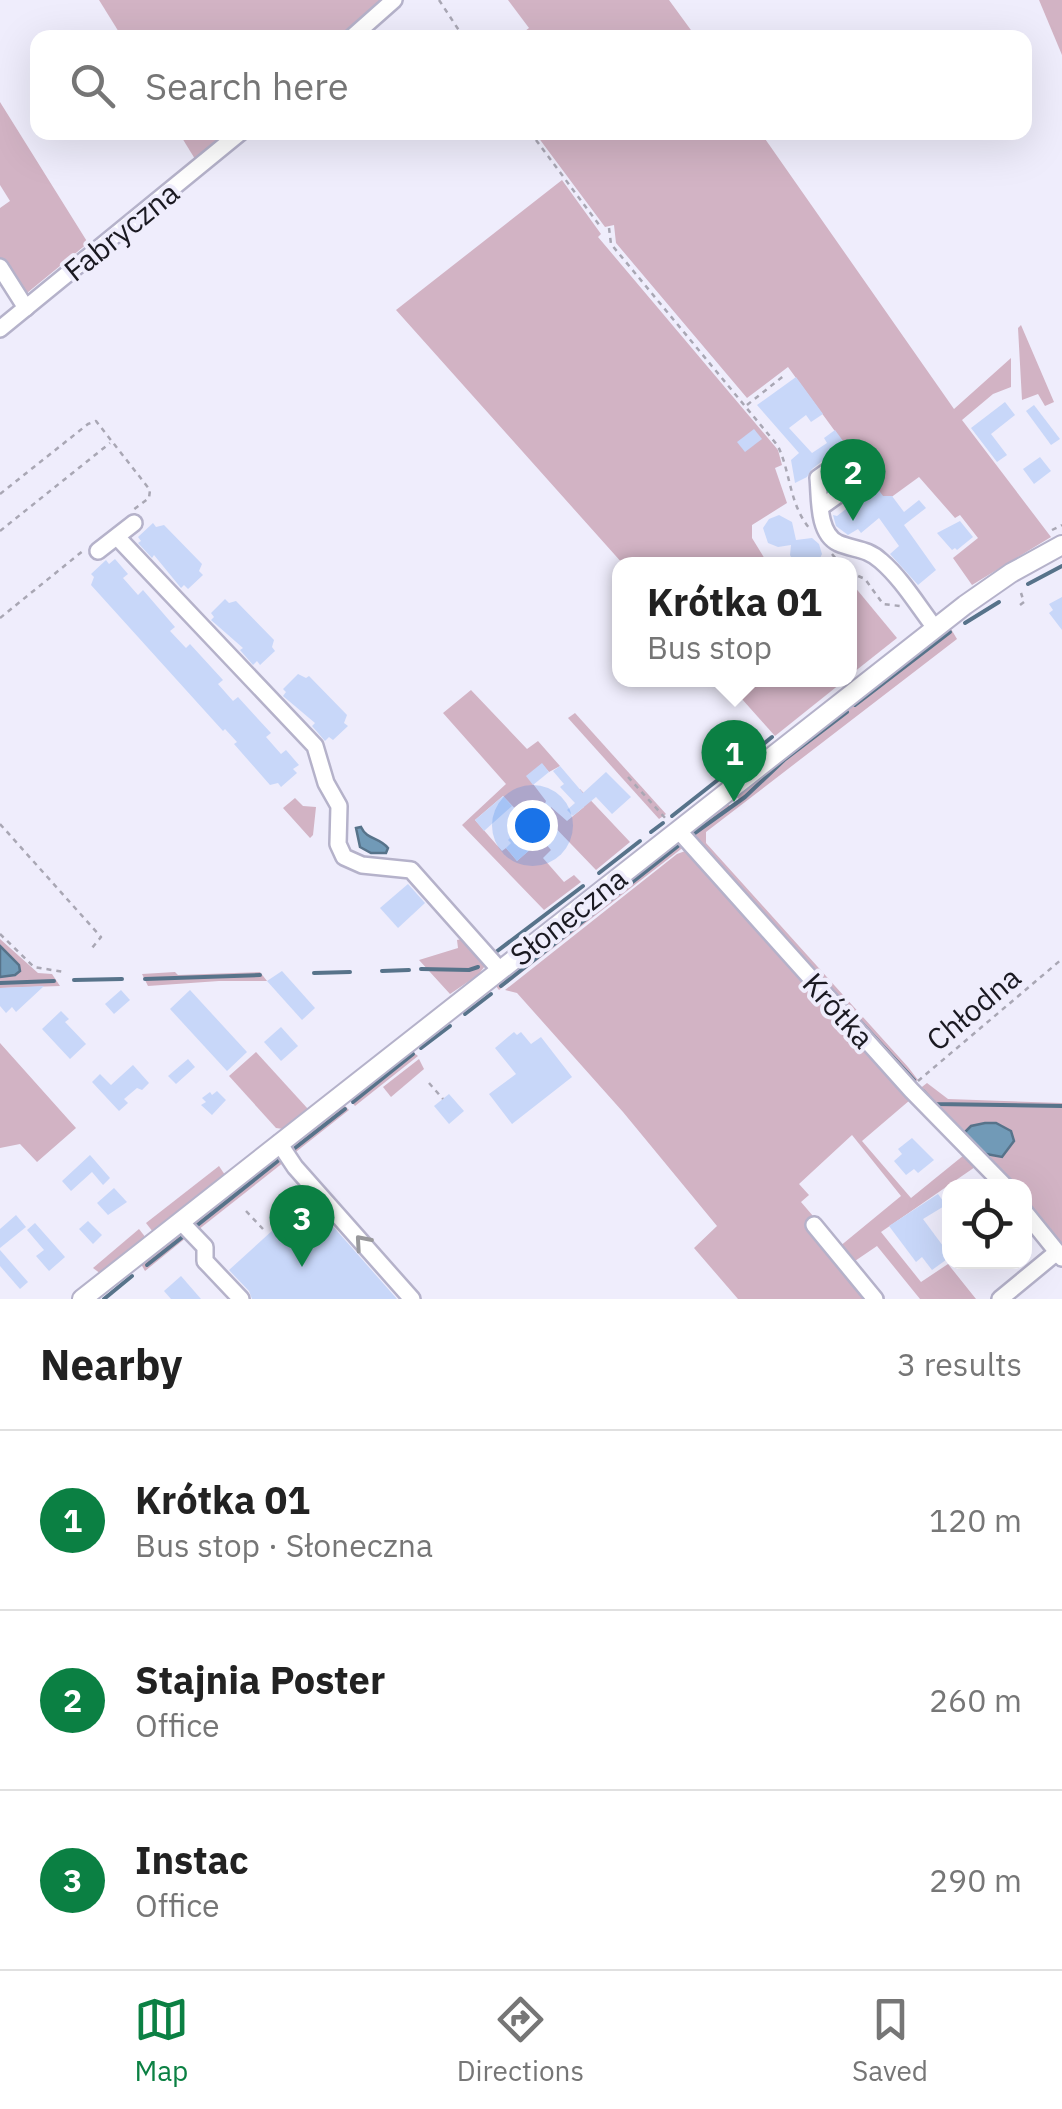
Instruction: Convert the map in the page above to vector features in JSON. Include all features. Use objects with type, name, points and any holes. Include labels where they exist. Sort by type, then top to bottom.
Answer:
[{"type":"main road","name":"Słoneczna","points":[[82,1299],[500,970],[674,827],[1057,537]]},
{"type":"street","points":[[361,30],[394,0]]},
{"type":"street","name":"Fabryczna","points":[[0,329],[231,140]]},
{"type":"street","points":[[0,268],[26,308]]},
{"type":"street","points":[[821,507],[822,519],[834,541],[874,555],[935,628]]},
{"type":"street","points":[[94,548],[117,537],[134,516]]},
{"type":"street","points":[[117,537],[315,746],[326,782],[339,806],[338,844],[344,858],[362,865],[411,870],[500,970]]},
{"type":"street","name":"Krótka","points":[[674,827],[911,1090],[997,1179]]},
{"type":"street","points":[[279,1143],[295,1168],[412,1299]]},
{"type":"street","points":[[1000,1299],[1060,1255],[1032,1221]]},
{"type":"street","points":[[180,1222],[205,1247],[205,1261],[241,1299]]},
{"type":"street","points":[[814,1225],[875,1299]]},
{"type":"path","points":[[439,0],[459,30]]},
{"type":"path","points":[[536,140],[600,226]]},
{"type":"path","points":[[610,228],[610,244],[778,446],[797,514],[819,539]]},
{"type":"path","points":[[746,406],[786,374]]},
{"type":"path","points":[[0,494],[88,424],[96,422],[150,490],[149,498],[134,516]]},
{"type":"path","points":[[0,531],[112,442]]},
{"type":"path","points":[[1057,537],[1062,525]]},
{"type":"path","points":[[0,618],[94,548]]},
{"type":"path","points":[[830,552],[834,557]]},
{"type":"path","points":[[857,576],[865,579],[883,604],[916,606]]},
{"type":"path","points":[[1020,605],[1024,602],[1021,593]]},
{"type":"path","points":[[628,777],[674,827]]},
{"type":"path","points":[[0,824],[101,937],[92,948]]},
{"type":"path","points":[[0,934],[34,967],[64,972]]},
{"type":"path","name":"Chłodna","points":[[911,1090],[1062,959]]},
{"type":"path","points":[[429,1083],[443,1099]]},
{"type":"path","points":[[246,1211],[262,1229]]},
{"type":"shaded area","points":[[99,0],[383,0],[349,30],[118,30]]},
{"type":"shaded area","points":[[508,0],[669,0],[691,30],[526,30],[529,28]]},
{"type":"shaded area","points":[[1039,0],[1062,0],[1062,55]]},
{"type":"shaded area","points":[[0,102],[88,243],[27,293],[21,291],[0,258],[0,208],[10,201],[0,185]]},
{"type":"shaded area","points":[[183,140],[218,140],[195,159]]},
{"type":"shaded area","points":[[540,140],[766,140],[954,409],[1011,358],[1011,387],[993,394],[962,420],[1051,537],[972,585],[953,558],[978,538],[960,515],[955,518],[919,477],[886,501],[788,367],[747,398],[616,243],[614,225],[605,227]]},
{"type":"shaded area","points":[[562,180],[601,234],[598,237],[778,450],[782,465],[775,468],[787,503],[752,525],[752,538],[764,557],[617,557],[396,310]]},
{"type":"shaded area","points":[[1021,325],[1054,402],[1045,406],[1038,394],[1022,400],[1018,328]]},
{"type":"shaded area","points":[[857,590],[897,638],[857,670]]},
{"type":"shaded area","points":[[951,629],[957,639],[706,832],[706,843],[908,1067],[918,1080],[911,1084],[689,833],[727,803],[732,808],[740,801],[736,795]]},
{"type":"shaded area","points":[[731,687],[836,687],[775,736]]},
{"type":"shaded area","points":[[471,690],[527,749],[538,741],[560,766],[549,772],[542,764],[527,776],[546,801],[539,819],[525,819],[503,796],[475,820],[502,851],[506,848],[517,861],[533,847],[521,834],[532,828],[551,850],[543,858],[564,882],[574,875],[581,882],[544,910],[462,825],[506,784],[443,713]]},
{"type":"shaded area","points":[[575,713],[666,814],[659,819],[568,718]]},
{"type":"shaded area","points":[[580,789],[630,842],[596,870],[546,818],[551,807],[567,821],[584,807],[574,793]]},
{"type":"shaded area","points":[[295,798],[303,806],[316,807],[310,838],[283,808]]},
{"type":"shaded area","points":[[679,842],[685,846],[499,990],[495,985]]},
{"type":"shaded area","points":[[688,850],[910,1100],[862,1141],[911,1198],[964,1155],[975,1167],[958,1179],[942,1179],[942,1190],[881,1232],[921,1282],[942,1268],[952,1269],[976,1299],[920,1299],[877,1246],[852,1263],[839,1247],[901,1196],[852,1135],[799,1184],[809,1195],[801,1202],[813,1216],[805,1223],[868,1299],[738,1299],[694,1248],[717,1226],[517,993],[505,990],[677,854]]},
{"type":"shaded area","points":[[0,939],[38,973],[52,974],[60,986],[0,988]]},
{"type":"shaded area","points":[[462,939],[485,966],[450,994],[419,960],[458,948],[457,940]]},
{"type":"shaded area","points":[[260,972],[267,981],[148,986],[142,974]]},
{"type":"shaded area","points":[[0,1043],[76,1128],[37,1162],[20,1144],[0,1148]]},
{"type":"shaded area","points":[[256,1052],[308,1109],[283,1129],[276,1128],[229,1076]]},
{"type":"shaded area","points":[[413,1052],[418,1056],[355,1106],[350,1100],[353,1095]]},
{"type":"shaded area","points":[[419,1059],[424,1069],[391,1097],[383,1087]]},
{"type":"shaded area","points":[[927,1083],[948,1099],[1062,1103],[1062,1252],[1032,1212],[1032,1179],[1004,1179],[958,1133],[962,1129],[918,1090]]},
{"type":"shaded area","points":[[343,1104],[349,1110],[292,1155],[297,1141]]},
{"type":"shaded area","points":[[276,1158],[284,1162],[198,1230],[193,1223]]},
{"type":"shaded area","points":[[219,1166],[225,1175],[153,1232],[146,1223]]},
{"type":"shaded area","points":[[139,1229],[146,1238],[101,1274],[93,1268]]},
{"type":"shaded area","points":[[176,1236],[187,1237],[145,1271],[141,1264]]},
{"type":"water","points":[[361,827],[388,848],[386,853],[371,853],[360,847],[356,828]]},
{"type":"water","points":[[0,946],[19,965],[20,971],[15,975],[0,977]]},
{"type":"water","points":[[996,1123],[1011,1131],[1014,1141],[1002,1157],[981,1153],[963,1134],[971,1126]]},
{"type":"building","points":[[796,377],[823,414],[811,422],[806,415],[789,428],[812,453],[827,443],[824,438],[835,430],[883,496],[892,496],[904,512],[919,500],[926,508],[904,525],[936,570],[918,585],[890,554],[899,546],[879,518],[861,533],[858,529],[848,535],[836,526],[833,515],[837,516],[864,495],[841,456],[834,452],[795,483],[791,460],[799,453],[757,405]]},
{"type":"building","points":[[1005,402],[1015,415],[991,434],[1007,455],[997,462],[971,428]]},
{"type":"building","points":[[1034,405],[1060,439],[1051,445],[1026,411]]},
{"type":"building","points":[[754,429],[762,439],[745,452],[737,442]]},
{"type":"building","points":[[1040,457],[1051,471],[1034,484],[1023,469]]},
{"type":"building","points":[[779,515],[792,522],[796,540],[812,538],[819,544],[820,557],[791,557],[791,545],[778,547],[768,543],[763,528],[769,519]]},
{"type":"building","points":[[960,521],[973,537],[952,550],[937,533]]},
{"type":"building","points":[[153,523],[156,527],[164,525],[202,564],[199,571],[203,575],[188,589],[184,585],[181,588],[154,555],[152,558],[138,543],[138,537]]},
{"type":"building","points":[[115,559],[128,574],[123,578],[138,595],[143,590],[175,627],[170,631],[186,648],[190,644],[223,680],[218,684],[233,701],[238,697],[271,733],[266,737],[281,754],[286,750],[299,765],[293,769],[297,773],[281,787],[278,783],[270,785],[234,744],[237,742],[91,585],[91,574],[106,560],[109,564]]},
{"type":"building","points":[[1062,597],[1062,630],[1049,613],[1053,610],[1049,604]]},
{"type":"building","points":[[225,599],[229,603],[236,601],[274,640],[275,651],[260,665],[257,661],[253,665],[240,650],[243,648],[211,620],[211,613]]},
{"type":"building","points":[[298,674],[309,676],[347,715],[344,723],[348,726],[333,740],[329,737],[325,741],[312,726],[315,723],[283,696],[283,689]]},
{"type":"building","points":[[542,763],[549,772],[533,785],[526,776]]},
{"type":"building","points":[[560,766],[583,793],[606,772],[631,797],[612,814],[596,797],[573,816],[567,810],[575,803],[560,787],[564,784],[553,771]]},
{"type":"building","points":[[503,796],[512,806],[484,831],[475,820]]},
{"type":"building","points":[[516,832],[533,847],[517,861],[506,848]]},
{"type":"building","points":[[408,884],[425,903],[398,928],[380,908]]},
{"type":"building","points":[[282,971],[315,1008],[302,1020],[267,981]]},
{"type":"building","points":[[44,986],[16,1012],[12,1007],[6,1013],[0,1006],[0,988]]},
{"type":"building","points":[[121,990],[130,1000],[114,1014],[105,1004]]},
{"type":"building","points":[[190,990],[247,1052],[227,1071],[170,1009]]},
{"type":"building","points":[[61,1011],[69,1019],[65,1022],[86,1044],[70,1059],[42,1029]]},
{"type":"building","points":[[281,1027],[298,1046],[281,1061],[264,1042]]},
{"type":"building","points":[[514,1032],[521,1032],[531,1044],[541,1037],[572,1077],[512,1124],[489,1094],[516,1074],[495,1048]]},
{"type":"building","points":[[188,1059],[195,1067],[176,1084],[168,1076]]},
{"type":"building","points":[[133,1065],[149,1083],[124,1099],[128,1103],[119,1111],[92,1082],[100,1074],[111,1085]]},
{"type":"building","points":[[217,1091],[226,1100],[212,1115],[201,1105],[206,1102],[202,1098]]},
{"type":"building","points":[[449,1094],[464,1111],[449,1124],[434,1106]]},
{"type":"building","points":[[912,1138],[934,1160],[918,1173],[914,1169],[906,1175],[894,1161],[902,1154],[898,1149]]},
{"type":"building","points":[[90,1155],[110,1178],[103,1185],[92,1172],[71,1191],[62,1181]]},
{"type":"building","points":[[114,1188],[127,1202],[108,1215],[97,1203]]},
{"type":"building","points":[[938,1194],[942,1207],[923,1219],[942,1245],[942,1263],[932,1270],[922,1257],[916,1262],[889,1226]]},
{"type":"building","points":[[308,1198],[397,1299],[252,1299],[229,1270]]},
{"type":"building","points":[[16,1215],[26,1227],[0,1248],[0,1229]]},
{"type":"building","points":[[88,1221],[102,1235],[93,1244],[79,1229]]},
{"type":"building","points":[[35,1223],[65,1257],[49,1271],[36,1256],[44,1250],[27,1230]]},
{"type":"building","points":[[0,1250],[28,1282],[20,1289],[0,1266]]},
{"type":"building","points":[[181,1276],[201,1299],[171,1299],[164,1291]]},
{"type":"waterway","points":[[1028,584],[1062,566]]},
{"type":"waterway","points":[[965,623],[999,602]]},
{"type":"waterway","points":[[855,705],[950,632]]},
{"type":"waterway","points":[[692,835],[745,797],[784,760],[847,712]]},
{"type":"waterway","points":[[729,772],[772,737]]},
{"type":"waterway","points":[[672,816],[719,779]]},
{"type":"waterway","points":[[651,832],[663,823]]},
{"type":"waterway","points":[[599,873],[640,841]]},
{"type":"waterway","points":[[501,986],[678,846]]},
{"type":"waterway","points":[[496,952],[583,886]]},
{"type":"waterway","points":[[421,969],[478,967]]},
{"type":"waterway","points":[[382,971],[409,970]]},
{"type":"waterway","points":[[314,973],[350,972]]},
{"type":"waterway","points":[[145,979],[260,975]]},
{"type":"waterway","points":[[74,980],[122,979]]},
{"type":"waterway","points":[[822,980],[914,1080]]},
{"type":"waterway","points":[[0,983],[54,981]]},
{"type":"waterway","points":[[465,1014],[491,994]]},
{"type":"waterway","points":[[421,1048],[450,1026]]},
{"type":"waterway","points":[[353,1102],[413,1054]]},
{"type":"waterway","points":[[923,1091],[935,1104],[1062,1106]]},
{"type":"waterway","points":[[295,1148],[345,1109]]},
{"type":"waterway","points":[[195,1227],[279,1160]]},
{"type":"waterway","points":[[147,1265],[185,1235]]},
{"type":"waterway","points":[[104,1299],[132,1276]]},
{"type":"place","name":"Stajnia Poster","points":[[853,521]]},
{"type":"place","name":"Krótka 01","points":[[734,802]]},
{"type":"place","name":"Instac","points":[[302,1267]]}]
